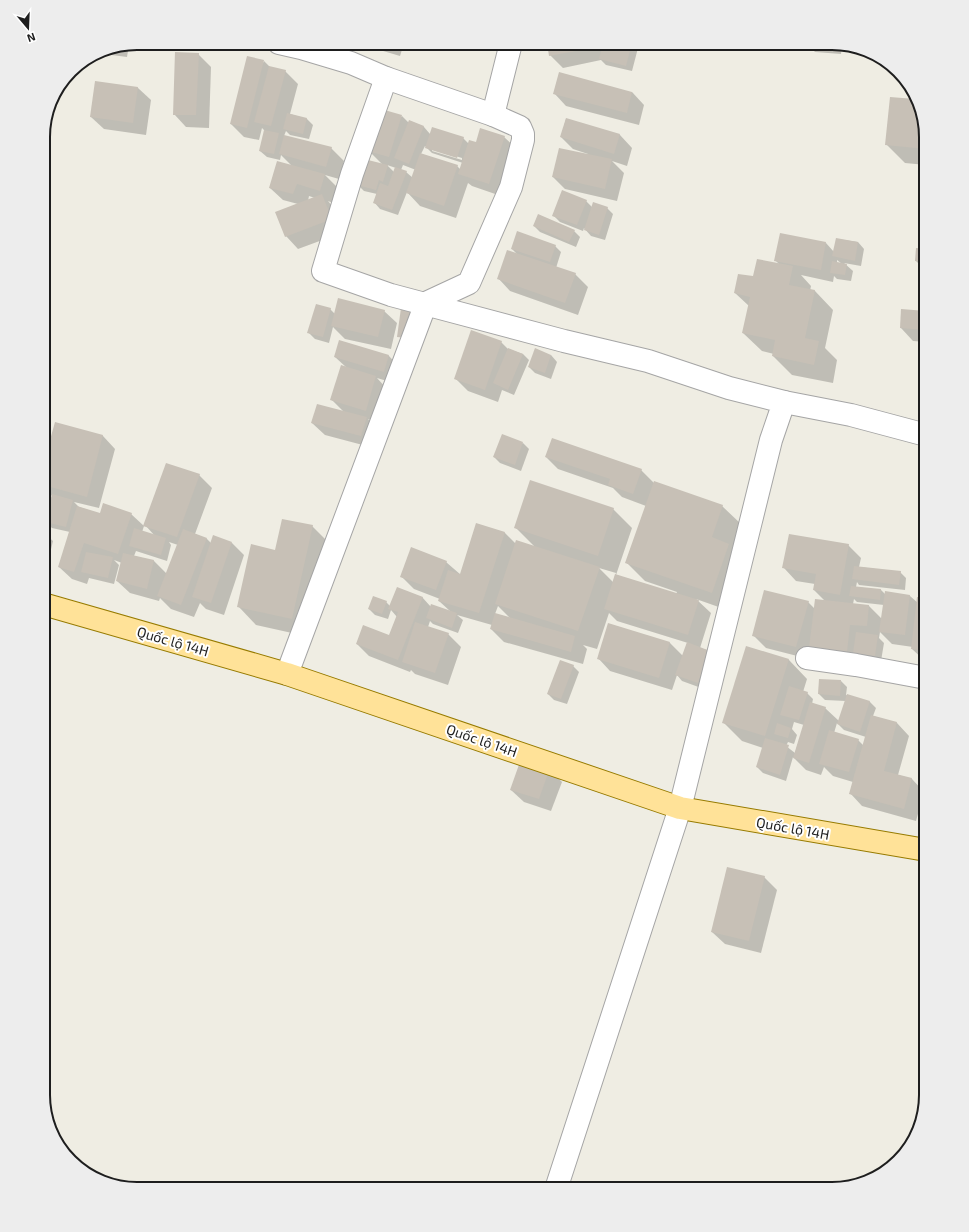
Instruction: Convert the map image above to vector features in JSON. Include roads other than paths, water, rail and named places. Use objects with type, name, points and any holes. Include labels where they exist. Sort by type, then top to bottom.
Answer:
[{"type":"main road","name":"Quốc lộ 14H","points":[[50,606],[287,674],[680,808],[919,849]]},
{"type":"street","points":[[287,674],[426,303],[469,283],[511,187],[523,140],[523,134],[520,128],[493,115],[386,78],[351,63],[304,50]]},
{"type":"street","points":[[493,115],[509,50]]},
{"type":"street","points":[[386,78],[352,174],[323,271],[391,295],[426,303],[564,341],[648,361],[729,388],[784,402],[851,415],[919,433]]},
{"type":"street","points":[[558,1182],[680,808],[771,440],[784,402]]},
{"type":"street","points":[[807,658],[919,677]]}]
